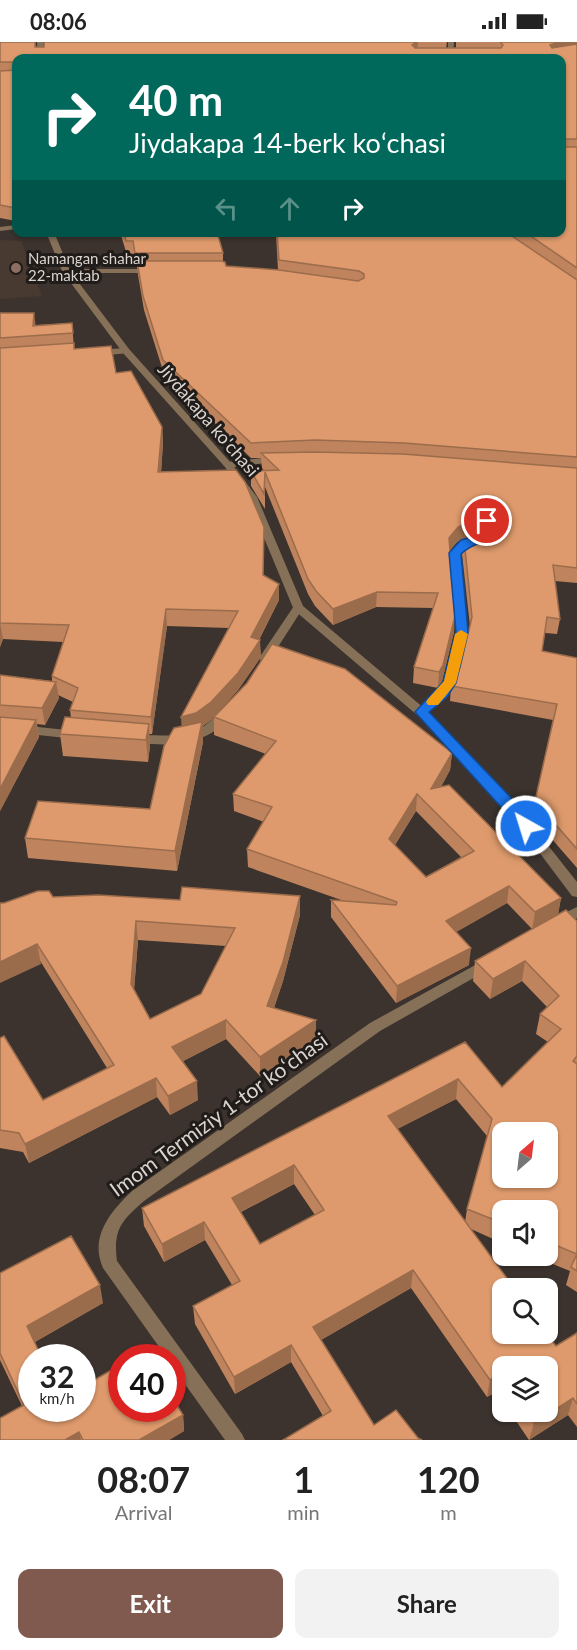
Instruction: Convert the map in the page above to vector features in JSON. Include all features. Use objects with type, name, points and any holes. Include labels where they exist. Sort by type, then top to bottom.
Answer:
[{"type":"street","name":"Jiydakapa ko'chasi","points":[[52,237],[66,271],[126,351],[228,465],[252,497],[298,608],[421,712],[513,809],[577,892]]},
{"type":"street","points":[[66,271],[160,271]]},
{"type":"street","points":[[92,353],[126,351]]},
{"type":"street","points":[[228,465],[288,459]]},
{"type":"street","points":[[421,712],[442,694],[450,683],[462,632],[455,553],[465,543],[483,537],[486,533],[487,521]]},
{"type":"street","points":[[261,665],[298,608]]},
{"type":"street","points":[[124,738],[171,742],[189,740],[204,734],[220,721],[235,702]]},
{"type":"street","points":[[0,727],[89,736]]},
{"type":"street","points":[[547,929],[577,912]]},
{"type":"street","name":"Imom Termiziy 1-tor koʻchasi","points":[[236,1440],[109,1263],[106,1241],[109,1227],[117,1214],[138,1196],[375,1028],[496,958]]},
{"type":"shaded area","name":"Namangan shahar 22-maktab","points":[[0,240],[21,241],[42,296],[0,299]]},
{"type":"building","points":[[0,42],[35,42],[35,47],[44,47],[44,42],[417,42],[412,45],[415,48],[501,48],[503,45],[500,42],[559,42],[550,45],[552,48],[577,44],[577,139],[566,139],[566,54],[12,54],[12,62],[0,62]]},
{"type":"building","points":[[12,70],[12,207],[0,205],[0,71]]},
{"type":"building","points":[[566,147],[577,147],[577,268],[532,237],[566,237]]},
{"type":"building","points":[[125,237],[218,237],[223,253],[135,253],[133,241],[126,241]]},
{"type":"building","points":[[277,237],[513,237],[577,280],[577,457],[404,443],[315,440],[251,443],[163,360],[143,296],[137,261],[221,261],[225,262],[226,266],[279,270],[358,281],[364,278],[364,274],[359,271],[279,260]]},
{"type":"building","points":[[0,313],[34,313],[33,326],[72,323],[73,333],[0,338]]},
{"type":"building","points":[[74,343],[74,349],[111,346],[116,373],[131,371],[162,427],[158,472],[236,470],[245,482],[264,527],[263,575],[279,584],[251,637],[260,640],[238,673],[211,702],[196,713],[181,717],[238,611],[166,609],[151,717],[70,710],[78,688],[52,676],[69,625],[0,623],[0,348]]},
{"type":"building","points":[[261,453],[403,454],[577,468],[577,568],[553,565],[560,619],[547,617],[542,651],[577,658],[577,849],[535,801],[557,704],[451,686],[460,668],[472,617],[464,539],[493,521],[495,504],[487,501],[482,504],[480,516],[458,527],[449,538],[455,616],[443,665],[439,672],[414,667],[438,593],[377,592],[333,609],[308,579],[265,472],[264,494],[251,471],[279,470]]},
{"type":"building","points":[[272,644],[345,669],[452,753],[431,789],[449,785],[561,898],[535,912],[509,886],[446,921],[471,948],[397,986],[331,900],[396,905],[397,902],[247,849],[272,807],[233,794],[276,741],[214,717],[247,683]],"holes":[[[417,794],[474,851],[426,877],[389,839]]]},
{"type":"building","points":[[0,675],[56,682],[42,708],[0,705]]},
{"type":"building","points":[[0,717],[36,720],[0,789]]},
{"type":"building","points":[[65,717],[149,724],[146,740],[60,734]]},
{"type":"building","points":[[202,722],[175,851],[25,838],[38,801],[150,809],[164,746],[174,728]]},
{"type":"building","points":[[182,887],[300,896],[283,962],[267,1006],[316,1020],[260,1057],[226,1020],[172,1047],[197,1081],[168,1096],[156,1078],[25,1144],[19,1133],[0,1130],[0,1038],[4,1036],[43,1100],[114,1065],[37,944],[0,962],[0,903],[38,891],[49,891],[53,897],[98,895],[180,900]],"holes":[[[136,921],[235,928],[201,994],[150,1019],[131,984]]]},
{"type":"building","points":[[566,910],[577,921],[577,1056],[573,1061],[577,1064],[577,1254],[558,1246],[558,1200],[492,1200],[492,1219],[467,1209],[492,1119],[458,1079],[388,1116],[492,1258],[492,1266],[498,1266],[507,1278],[492,1278],[492,1344],[554,1344],[556,1346],[577,1333],[577,1404],[573,1398],[558,1408],[558,1356],[492,1356],[492,1379],[490,1380],[413,1270],[313,1327],[374,1425],[396,1410],[422,1440],[283,1440],[331,1411],[291,1345],[234,1377],[193,1306],[240,1281],[204,1222],[162,1244],[142,1208],[465,1042],[502,1087],[561,1029],[540,1014],[559,996],[525,961],[493,979],[475,961]],"holes":[[[294,1165],[324,1210],[260,1244],[232,1198]]]},
{"type":"building","points":[[71,1236],[100,1285],[27,1326],[35,1344],[18,1344],[18,1392],[0,1353],[0,1273]]},
{"type":"building","points":[[577,1254],[577,1271],[571,1267]]},
{"type":"building","points":[[108,1372],[108,1422],[171,1422],[139,1440],[83,1440],[79,1432],[65,1440],[0,1440],[0,1418],[18,1408],[18,1422],[96,1422],[96,1379]]},
{"type":"slow traffic","points":[[433,702],[450,683],[461,634]]},
{"type":"place","name":"Namangan shahar 22-maktab","points":[[16,268]]},
{"type":"route","points":[[487,521],[486,533],[483,537],[459,546],[455,553],[462,632],[450,683],[442,694],[421,712],[513,809],[526,826]]}]
